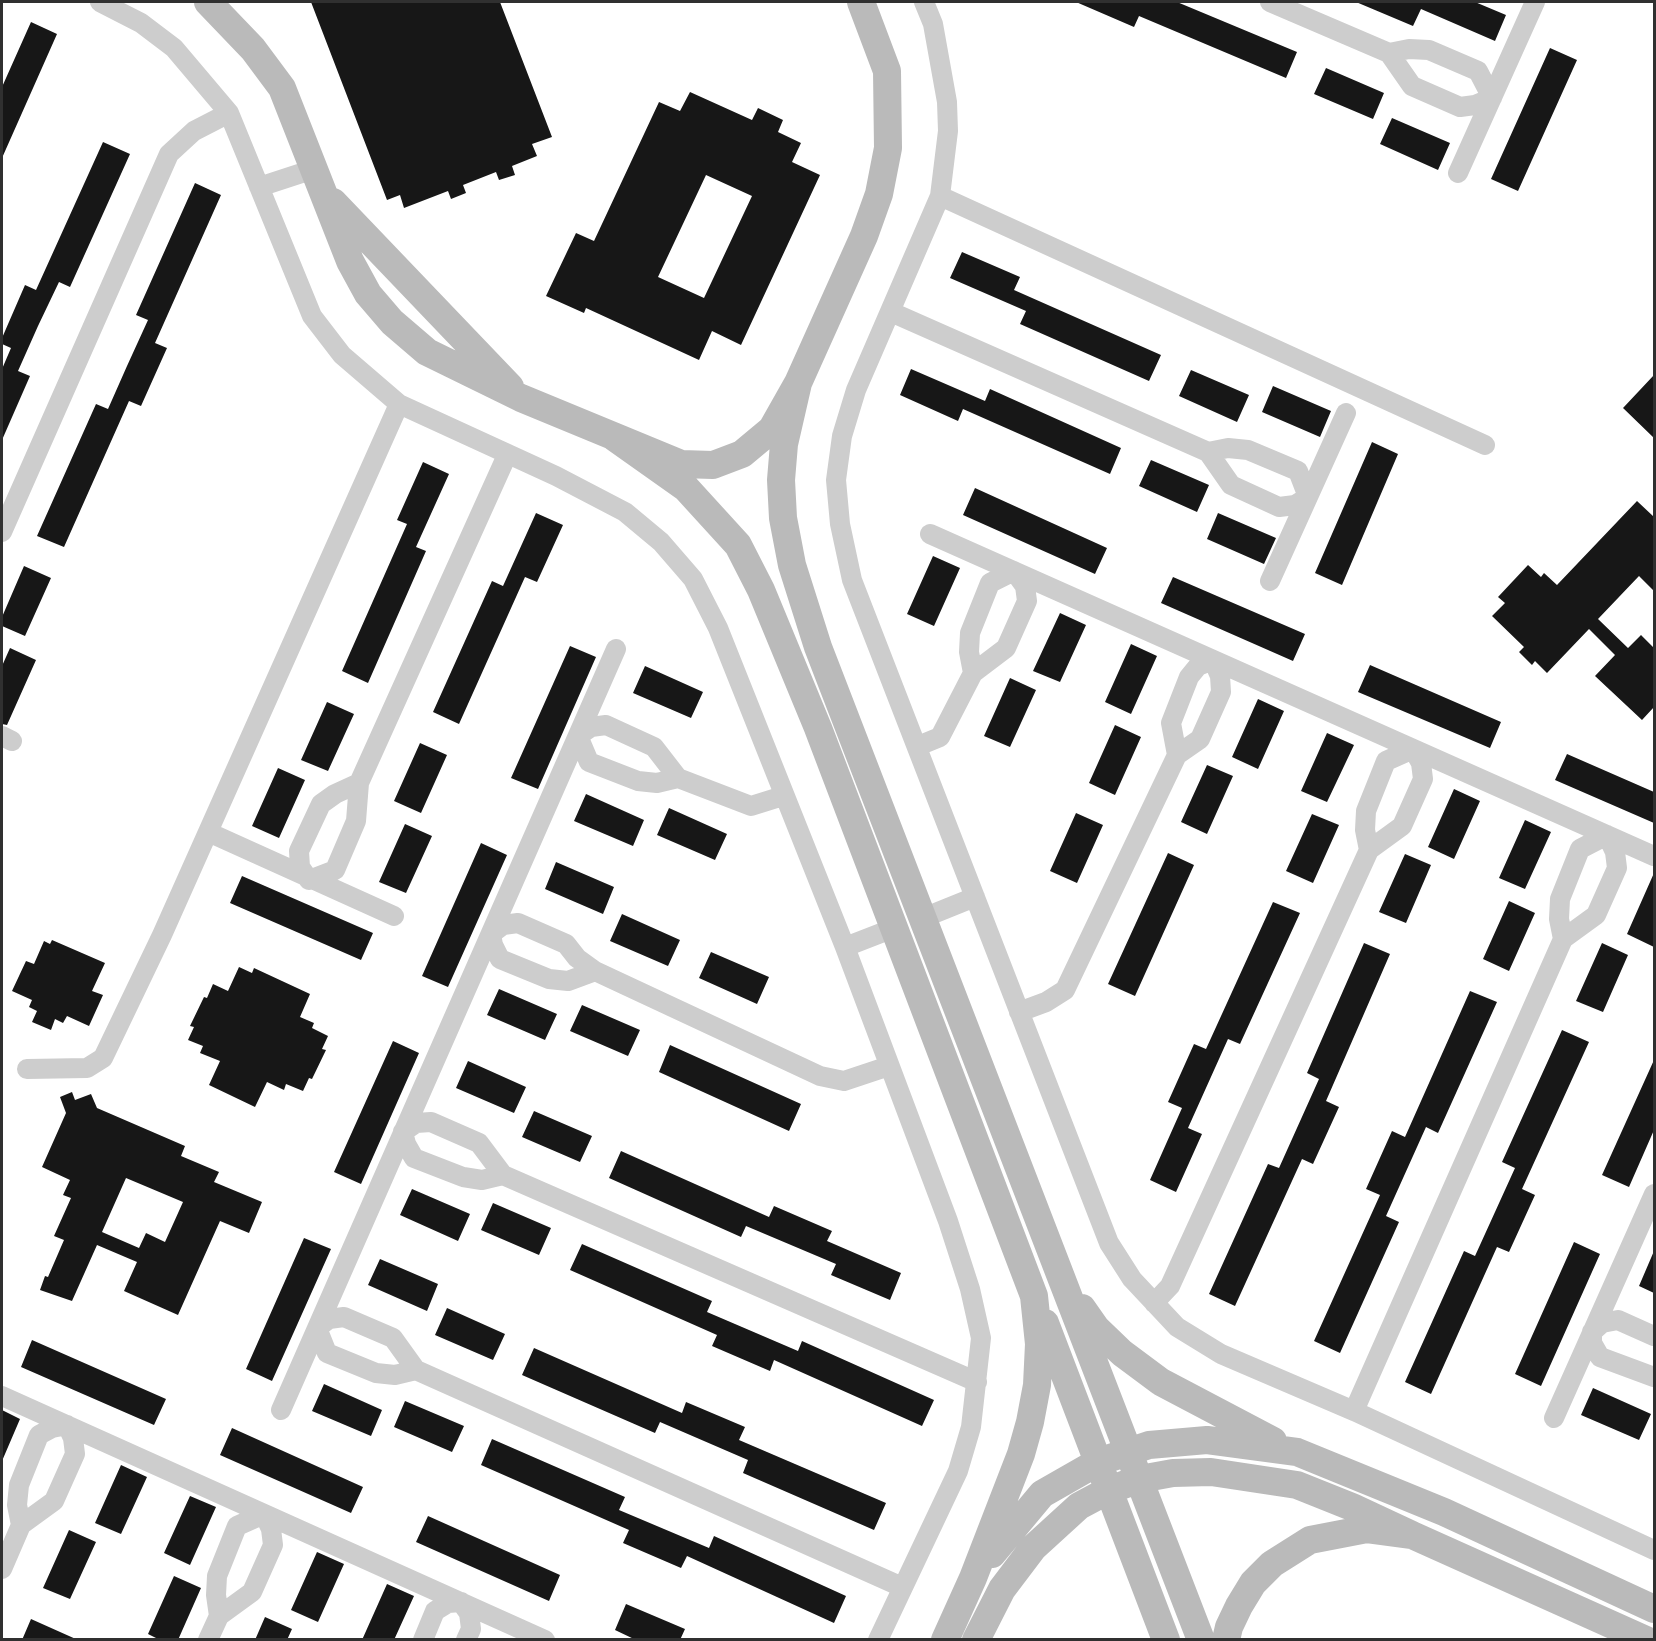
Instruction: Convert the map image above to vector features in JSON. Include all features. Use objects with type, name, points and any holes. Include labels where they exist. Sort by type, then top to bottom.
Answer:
[{"type":"main road","points":[[208,2],[253,49],[282,88],[350,261],[369,294],[392,322],[427,352],[521,399],[681,464],[713,465],[741,454],[772,429],[798,383],[864,236],[879,194],[888,148],[887,71],[861,2]]},
{"type":"main road","points":[[319,180],[521,399]]},
{"type":"main road","points":[[798,383],[784,444],[781,480],[783,518],[792,565],[818,647],[1201,1640]]},
{"type":"main road","points":[[614,437],[686,488],[738,545],[761,590],[818,728],[1166,1640]]},
{"type":"main road","points":[[818,728],[846,717]]},
{"type":"main road","points":[[969,1125],[999,1114]]},
{"type":"main road","points":[[1065,1286],[1096,1328],[1147,1372],[1209,1410],[1297,1452],[1444,1512],[1654,1609]]},
{"type":"main road","points":[[945,1640],[973,1578],[1021,1454],[1030,1422],[1037,1385],[1038,1344],[1034,1296]]},
{"type":"main road","points":[[973,1578],[1042,1494],[1098,1462],[1149,1445],[1207,1440],[1297,1452]]},
{"type":"main road","points":[[976,1640],[1002,1589],[1033,1548],[1079,1506],[1109,1490],[1140,1479],[1173,1473],[1211,1472],[1297,1485],[1352,1507],[1646,1640]]},
{"type":"main road","points":[[1226,1640],[1234,1616],[1253,1583],[1291,1550],[1310,1540],[1349,1531],[1367,1529],[1412,1535]]},
{"type":"street","points":[[100,2],[141,23],[174,48],[229,113],[312,316],[342,355],[399,404],[556,476],[625,512],[661,542],[693,579],[718,628],[845,947],[948,1221],[970,1289],[981,1338],[971,1427],[958,1471],[878,1640]]},
{"type":"street","points":[[924,2],[933,24],[947,102],[948,130],[940,195],[856,390],[842,436],[836,480],[840,524],[852,580],[1109,1243],[1132,1279],[1177,1327],[1221,1354],[1354,1411],[1654,1550]]},
{"type":"street","points":[[1270,2],[1389,53],[1412,86],[1460,107],[1476,105],[1492,98]]},
{"type":"street","points":[[1458,173],[1535,2]]},
{"type":"street","points":[[1389,53],[1409,49],[1429,50],[1479,71],[1492,98]]},
{"type":"street","points":[[2,532],[169,154],[194,130],[229,113]]},
{"type":"street","points":[[259,187],[319,180]]},
{"type":"street","points":[[940,195],[1485,445]]},
{"type":"street","points":[[891,312],[1208,452],[1231,485],[1279,507],[1294,505],[1308,497]]},
{"type":"street","points":[[27,1069],[87,1068],[103,1058],[208,832],[399,404]]},
{"type":"street","points":[[1270,581],[1346,413]]},
{"type":"street","points":[[1208,452],[1228,448],[1248,450],[1298,471],[1308,497]]},
{"type":"street","points":[[309,880],[334,870],[356,821],[359,783],[507,455]]},
{"type":"street","points":[[930,534],[1654,856]]},
{"type":"street","points":[[918,746],[940,737],[973,673],[1006,648],[1027,601],[1025,586],[1014,571]]},
{"type":"street","points":[[973,673],[969,652],[970,633],[990,583],[1014,571]]},
{"type":"street","points":[[281,1410],[616,649]]},
{"type":"street","points":[[1019,1012],[1046,1002],[1065,990],[1177,755],[1200,739],[1221,692],[1220,676],[1214,660]]},
{"type":"street","points":[[1177,755],[1171,723],[1174,714],[1189,677],[1198,666],[1214,660]]},
{"type":"street","points":[[578,736],[591,727],[606,725],[654,747],[678,778],[751,807],[783,795]]},
{"type":"street","points":[[578,736],[589,762],[638,781],[657,783],[678,778]]},
{"type":"street","points":[[1154,1303],[1170,1286],[1369,850],[1402,826],[1423,779],[1420,763],[1413,749]]},
{"type":"street","points":[[1369,850],[1365,830],[1366,811],[1386,761],[1413,749]]},
{"type":"street","points":[[309,880],[300,867],[299,851],[321,804],[335,794],[359,783]]},
{"type":"street","points":[[208,832],[309,880],[394,916]]},
{"type":"street","points":[[1354,1411],[1563,939],[1596,915],[1617,868],[1615,852],[1607,835]]},
{"type":"street","points":[[1563,939],[1559,919],[1560,899],[1580,849],[1607,835]]},
{"type":"street","points":[[923,918],[975,897]]},
{"type":"street","points":[[491,934],[503,925],[518,923],[566,944],[577,958],[595,971],[820,1076],[844,1081],[889,1066]]},
{"type":"street","points":[[845,947],[894,928]]},
{"type":"street","points":[[491,934],[493,945],[500,959],[549,979],[568,981],[595,971]]},
{"type":"street","points":[[403,1132],[416,1123],[431,1122],[479,1143],[503,1175],[977,1382]]},
{"type":"street","points":[[403,1132],[406,1144],[414,1158],[463,1177],[482,1180],[503,1175]]},
{"type":"street","points":[[1554,1418],[1654,1194]]},
{"type":"street","points":[[317,1328],[329,1319],[345,1317],[393,1338],[416,1370],[902,1587]]},
{"type":"street","points":[[1654,1336],[1618,1320],[1602,1323],[1592,1332],[1592,1343],[1600,1357],[1654,1377]]},
{"type":"street","points":[[317,1328],[327,1353],[376,1373],[395,1375],[416,1370]]},
{"type":"street","points":[[2,1396],[545,1640]]},
{"type":"street","points":[[2,1569],[21,1525],[54,1501],[75,1454],[73,1438],[67,1425]]},
{"type":"street","points":[[21,1525],[17,1505],[19,1485],[39,1435],[52,1428],[67,1425]]},
{"type":"street","points":[[208,1640],[219,1616],[252,1592],[273,1545],[271,1529],[264,1514]]},
{"type":"street","points":[[219,1616],[216,1595],[217,1576],[237,1526],[264,1514]]},
{"type":"street","points":[[423,1640],[435,1611],[448,1603],[461,1602]]},
{"type":"street","points":[[461,1602],[469,1613],[471,1629],[466,1640]]},
{"type":"building","points":[[311,2],[500,2],[552,137],[532,144],[537,156],[512,166],[515,175],[499,180],[496,172],[463,185],[466,193],[451,199],[448,191],[404,208],[400,195],[387,200]]},
{"type":"building","points":[[1076,2],[1177,2],[1297,52],[1286,78],[1139,16],[1134,27]]},
{"type":"building","points":[[1356,2],[1475,2],[1506,15],[1495,41],[1421,9],[1413,26]]},
{"type":"building","points":[[31,22],[57,34],[2,158],[2,87]]},
{"type":"building","points":[[1550,48],[1577,60],[1518,191],[1491,179]]},
{"type":"building","points":[[1326,68],[1384,93],[1373,119],[1314,94]]},
{"type":"building","points":[[690,92],[752,120],[758,108],[783,120],[778,132],[801,143],[792,162],[820,175],[741,345],[712,331],[699,360],[586,308],[584,313],[546,296],[576,233],[594,241],[659,102],[680,111]],"holes":[[[706,175],[752,196],[704,298],[658,277]]]},
{"type":"building","points":[[1392,118],[1450,143],[1438,170],[1380,144]]},
{"type":"building","points":[[103,142],[130,154],[70,287],[59,282],[38,326],[18,371],[30,376],[2,440],[2,369],[11,348],[2,344],[2,338],[25,285],[36,290]]},
{"type":"building","points":[[195,183],[221,195],[155,343],[167,348],[141,406],[129,401],[64,547],[37,536],[96,404],[108,409],[148,320],[136,315]]},
{"type":"building","points":[[962,252],[1020,277],[1014,290],[1161,355],[1149,381],[1020,324],[1026,311],[950,278]]},
{"type":"building","points":[[911,369],[985,401],[990,389],[1121,448],[1110,474],[963,409],[958,421],[900,395]]},
{"type":"building","points":[[1191,370],[1249,395],[1237,422],[1179,396]]},
{"type":"building","points":[[1654,375],[1654,438],[1623,408]]},
{"type":"building","points":[[1273,386],[1331,411],[1320,437],[1262,412]]},
{"type":"building","points":[[1372,442],[1398,454],[1342,585],[1315,573]]},
{"type":"building","points":[[1151,460],[1209,485],[1197,512],[1139,486]]},
{"type":"building","points":[[423,462],[449,474],[416,547],[426,551],[368,683],[342,671],[407,524],[397,520]]},
{"type":"building","points":[[975,488],[1107,548],[1095,574],[963,515]]},
{"type":"building","points":[[1637,501],[1654,517],[1654,591],[1639,576],[1598,619],[1628,648],[1641,635],[1654,648],[1654,707],[1642,720],[1595,676],[1615,655],[1589,629],[1547,673],[1535,661],[1532,665],[1519,652],[1524,647],[1492,616],[1505,603],[1498,597],[1528,565],[1541,577],[1544,573],[1557,585]]},
{"type":"building","points":[[536,513],[563,525],[537,582],[525,577],[459,724],[433,712],[492,581],[503,586]]},
{"type":"building","points":[[1218,513],[1276,538],[1264,564],[1207,539]]},
{"type":"building","points":[[933,556],[960,568],[934,626],[907,614]]},
{"type":"building","points":[[24,566],[51,578],[25,636],[2,626],[2,617]]},
{"type":"building","points":[[1173,577],[1305,634],[1293,661],[1161,603]]},
{"type":"building","points":[[1060,613],[1086,625],[1060,682],[1033,671]]},
{"type":"building","points":[[1131,644],[1157,656],[1131,714],[1105,702]]},
{"type":"building","points":[[570,646],[596,657],[538,789],[511,778]]},
{"type":"building","points":[[10,648],[36,660],[7,725],[2,724],[2,666]]},
{"type":"building","points":[[1370,665],[1501,722],[1490,748],[1358,692]]},
{"type":"building","points":[[645,666],[703,692],[691,718],[633,693]]},
{"type":"building","points":[[1010,678],[1036,690],[1010,747],[984,736]]},
{"type":"building","points":[[1258,699],[1284,711],[1258,769],[1232,757]]},
{"type":"building","points":[[327,702],[354,714],[328,771],[301,760]]},
{"type":"building","points":[[1115,725],[1141,737],[1115,795],[1089,783]]},
{"type":"building","points":[[1327,733],[1354,745],[1327,802],[1301,791]]},
{"type":"building","points":[[420,743],[447,755],[421,813],[394,801]]},
{"type":"building","points":[[1567,754],[1654,792],[1654,823],[1555,780]]},
{"type":"building","points":[[1207,765],[1233,776],[1207,834],[1181,822]]},
{"type":"building","points":[[278,768],[305,780],[279,838],[252,826]]},
{"type":"building","points":[[1454,789],[1480,801],[1454,859],[1428,847]]},
{"type":"building","points":[[586,794],[644,820],[633,846],[574,821]]},
{"type":"building","points":[[669,808],[727,834],[715,860],[657,835]]},
{"type":"building","points":[[1076,813],[1103,825],[1077,883],[1050,871]]},
{"type":"building","points":[[1312,814],[1339,825],[1313,883],[1286,871]]},
{"type":"building","points":[[1525,820],[1551,832],[1525,889],[1499,878]]},
{"type":"building","points":[[405,824],[432,836],[406,893],[379,882]]},
{"type":"building","points":[[481,843],[507,855],[448,987],[422,976]]},
{"type":"building","points":[[1168,853],[1194,865],[1135,996],[1108,984]]},
{"type":"building","points":[[1405,854],[1431,865],[1406,923],[1379,912]]},
{"type":"building","points":[[556,862],[614,887],[603,914],[545,889]]},
{"type":"building","points":[[1654,873],[1654,947],[1627,934]]},
{"type":"building","points":[[242,876],[373,933],[361,960],[230,903]]},
{"type":"building","points":[[1509,901],[1535,913],[1509,971],[1483,959]]},
{"type":"building","points":[[1273,902],[1300,913],[1240,1044],[1228,1039],[1188,1128],[1202,1134],[1176,1192],[1150,1180],[1182,1108],[1168,1102],[1194,1044],[1206,1049]]},
{"type":"building","points":[[622,914],[680,940],[668,966],[610,941]]},
{"type":"building","points":[[52,940],[105,963],[92,991],[103,995],[89,1026],[67,1016],[63,1023],[55,1019],[51,1030],[32,1022],[37,1011],[29,1007],[32,1000],[12,991],[26,961],[34,964],[44,941],[50,944]]},
{"type":"building","points":[[1364,943],[1390,954],[1326,1101],[1339,1107],[1313,1164],[1302,1159],[1235,1306],[1209,1294],[1268,1164],[1279,1168],[1319,1079],[1307,1073]]},
{"type":"building","points":[[1602,943],[1628,955],[1603,1012],[1576,1001]]},
{"type":"building","points":[[711,952],[769,977],[757,1004],[699,978]]},
{"type":"building","points":[[239,967],[252,973],[254,968],[310,994],[300,1017],[314,1023],[312,1028],[328,1036],[322,1049],[326,1050],[312,1079],[309,1078],[303,1091],[286,1084],[284,1090],[267,1082],[255,1107],[209,1085],[220,1061],[200,1053],[203,1046],[188,1040],[194,1027],[190,1026],[213,984],[228,991]]},
{"type":"building","points":[[499,989],[557,1014],[545,1040],[487,1015]]},
{"type":"building","points":[[1470,991],[1497,1002],[1438,1133],[1426,1127],[1386,1216],[1399,1222],[1340,1353],[1314,1341],[1380,1195],[1366,1189],[1392,1131],[1405,1137]]},
{"type":"building","points":[[582,1005],[640,1030],[628,1056],[570,1031]]},
{"type":"building","points":[[1562,1030],[1589,1042],[1522,1189],[1535,1195],[1509,1252],[1497,1247],[1431,1394],[1405,1382],[1464,1251],[1475,1256],[1515,1168],[1502,1162]]},
{"type":"building","points":[[393,1041],[419,1053],[361,1184],[334,1172]]},
{"type":"building","points":[[670,1045],[801,1104],[789,1131],[659,1072]]},
{"type":"building","points":[[1654,1060],[1654,1130],[1629,1187],[1602,1175]]},
{"type":"building","points":[[468,1061],[526,1087],[514,1113],[456,1088]]},
{"type":"building","points":[[72,1092],[75,1100],[91,1094],[97,1108],[185,1146],[181,1156],[219,1172],[214,1182],[262,1202],[249,1233],[220,1221],[178,1315],[124,1291],[137,1262],[97,1245],[72,1301],[40,1290],[64,1240],[54,1236],[71,1198],[63,1195],[70,1180],[42,1167],[66,1113],[60,1097]],"holes":[[[126,1178],[183,1202],[165,1242],[146,1233],[139,1248],[102,1232]]]},
{"type":"building","points":[[534,1111],[592,1136],[580,1162],[522,1137]]},
{"type":"building","points":[[621,1151],[769,1217],[774,1206],[832,1231],[827,1241],[901,1273],[890,1300],[831,1275],[836,1264],[746,1226],[741,1237],[609,1178]]},
{"type":"building","points":[[412,1189],[470,1214],[458,1241],[400,1215]]},
{"type":"building","points":[[493,1203],[551,1228],[539,1255],[481,1230]]},
{"type":"building","points":[[304,1238],[331,1249],[272,1381],[246,1369]]},
{"type":"building","points":[[1574,1242],[1600,1254],[1541,1386],[1515,1374]]},
{"type":"building","points":[[582,1244],[712,1301],[707,1312],[798,1351],[802,1341],[934,1400],[922,1426],[774,1360],[770,1371],[712,1346],[717,1335],[570,1270]]},
{"type":"building","points":[[1654,1251],[1654,1293],[1639,1286]]},
{"type":"building","points":[[380,1259],[438,1284],[427,1311],[368,1285]]},
{"type":"building","points":[[447,1308],[505,1334],[493,1360],[435,1335]]},
{"type":"building","points":[[32,1340],[166,1399],[154,1425],[21,1367]]},
{"type":"building","points":[[534,1348],[682,1413],[686,1402],[745,1427],[739,1440],[886,1503],[874,1530],[743,1473],[748,1460],[660,1422],[655,1433],[522,1375]]},
{"type":"building","points":[[324,1384],[382,1410],[371,1436],[312,1411]]},
{"type":"building","points":[[1593,1388],[1651,1414],[1639,1440],[1581,1415]]},
{"type":"building","points":[[405,1401],[464,1426],[452,1452],[394,1427]]},
{"type":"building","points":[[2,1410],[20,1419],[2,1461]]},
{"type":"building","points":[[232,1428],[363,1487],[351,1513],[220,1455]]},
{"type":"building","points":[[492,1439],[625,1497],[619,1510],[709,1548],[714,1536],[846,1596],[834,1623],[687,1556],[681,1568],[623,1543],[629,1530],[481,1465]]},
{"type":"building","points":[[121,1465],[147,1477],[121,1534],[95,1523]]},
{"type":"building","points":[[190,1496],[216,1507],[190,1565],[164,1553]]},
{"type":"building","points":[[428,1516],[560,1575],[549,1601],[416,1542]]},
{"type":"building","points":[[69,1530],[96,1542],[70,1599],[43,1588]]},
{"type":"building","points":[[317,1552],[344,1564],[318,1622],[291,1610]]},
{"type":"building","points":[[174,1576],[201,1588],[178,1640],[160,1640],[148,1634]]},
{"type":"building","points":[[387,1584],[414,1596],[394,1640],[362,1640]]},
{"type":"building","points":[[626,1604],[685,1629],[680,1640],[636,1640],[615,1630]]},
{"type":"building","points":[[265,1617],[292,1629],[287,1640],[255,1640]]},
{"type":"building","points":[[31,1619],[78,1640],[22,1640]]}]
